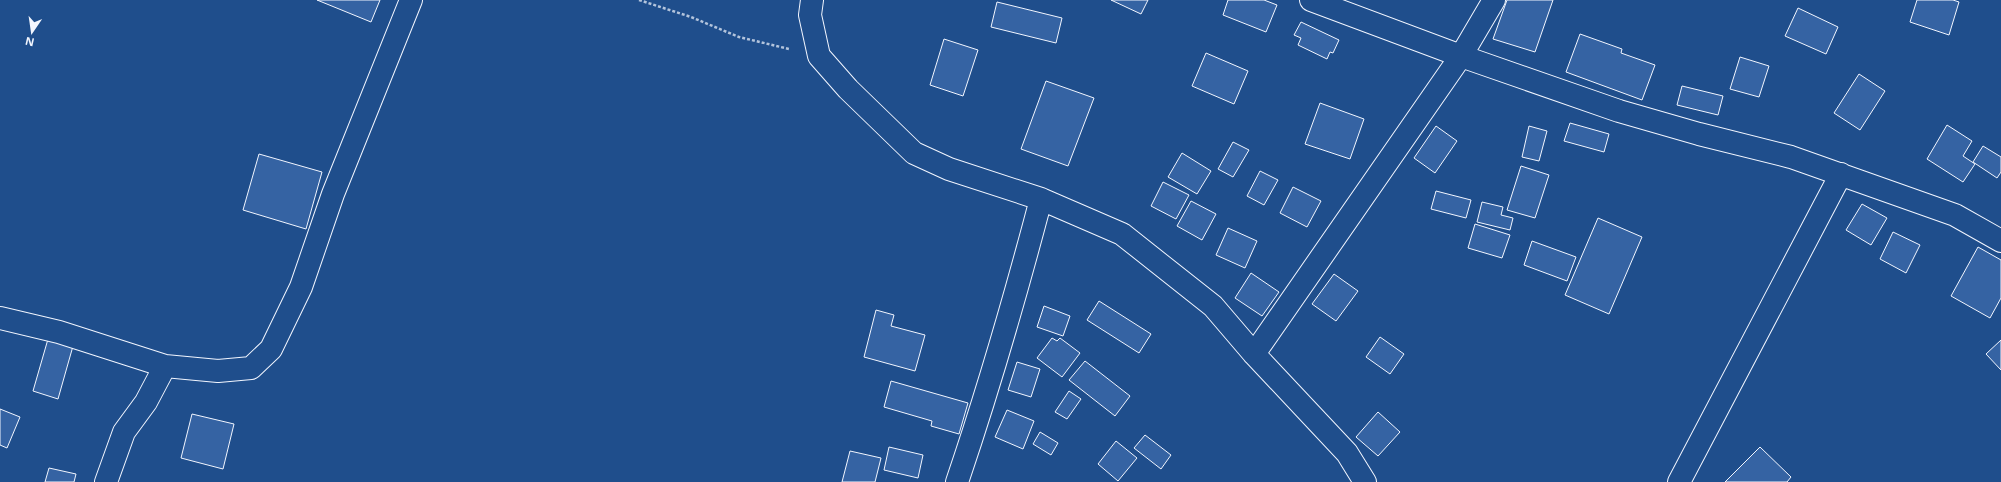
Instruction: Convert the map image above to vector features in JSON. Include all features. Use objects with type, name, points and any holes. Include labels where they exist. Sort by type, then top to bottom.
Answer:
[{"type":"street","points":[[0,318],[59,332],[165,366],[218,371],[251,368],[271,350],[301,287],[333,194],[411,0]]},
{"type":"street","points":[[812,0],[810,15],[819,56],[848,89],[914,153],[949,169],[1041,199],[1122,234],[1213,306],[1254,354],[1347,453],[1366,482]]},
{"type":"street","points":[[1311,0],[1461,56],[1619,111],[1699,134],[1791,157],[1840,174],[1955,216],[2001,241]]},
{"type":"street","points":[[1254,354],[1461,56],[1494,0]]},
{"type":"street","points":[[1679,482],[1840,174]]},
{"type":"street","points":[[956,482],[984,402],[1012,311],[1041,199]]},
{"type":"street","points":[[106,482],[124,432],[146,402],[165,366]]},
{"type":"path","points":[[639,0],[691,17],[739,37],[819,56]]},
{"type":"building","points":[[317,0],[380,0],[371,22]]},
{"type":"building","points":[[1111,0],[1148,0],[1141,14]]},
{"type":"building","points":[[1228,0],[1264,0],[1277,5],[1266,32],[1223,15]]},
{"type":"building","points":[[1507,0],[1553,0],[1535,52],[1493,39]]},
{"type":"building","points":[[1917,0],[1953,0],[1959,2],[1949,35],[1910,22]]},
{"type":"building","points":[[997,2],[1062,18],[1056,43],[991,27]]},
{"type":"building","points":[[1798,8],[1838,27],[1826,54],[1785,36]]},
{"type":"building","points":[[1301,22],[1339,40],[1333,53],[1330,52],[1327,59],[1298,45],[1301,38],[1294,35]]},
{"type":"building","points":[[1580,34],[1622,49],[1621,53],[1655,65],[1642,100],[1566,72]]},
{"type":"building","points":[[944,39],[978,50],[963,96],[930,85]]},
{"type":"building","points":[[1206,53],[1248,71],[1234,104],[1192,86]]},
{"type":"building","points":[[1740,57],[1769,66],[1759,97],[1730,89]]},
{"type":"building","points":[[1859,74],[1885,91],[1860,130],[1834,113]]},
{"type":"building","points":[[1046,81],[1094,98],[1068,166],[1021,149]]},
{"type":"building","points":[[1682,86],[1723,96],[1718,115],[1677,105]]},
{"type":"building","points":[[1320,103],[1364,119],[1350,159],[1305,144]]},
{"type":"building","points":[[1570,123],[1609,134],[1604,152],[1564,141]]},
{"type":"building","points":[[1947,125],[1972,141],[1963,156],[1975,164],[1963,182],[1927,159]]},
{"type":"building","points":[[1436,126],[1457,141],[1435,173],[1414,158]]},
{"type":"building","points":[[1529,126],[1547,131],[1539,161],[1522,157]]},
{"type":"building","points":[[1233,142],[1249,150],[1233,177],[1218,169]]},
{"type":"building","points":[[1983,146],[2001,157],[2001,172],[1997,178],[1973,162]]},
{"type":"building","points":[[1182,153],[1211,171],[1197,194],[1168,177]]},
{"type":"building","points":[[259,154],[322,172],[306,229],[243,210]]},
{"type":"building","points":[[1521,166],[1549,175],[1535,218],[1507,210]]},
{"type":"building","points":[[1260,171],[1278,180],[1264,205],[1247,196]]},
{"type":"building","points":[[1163,182],[1189,195],[1176,219],[1151,206]]},
{"type":"building","points":[[1293,187],[1321,201],[1307,227],[1280,213]]},
{"type":"building","points":[[1436,191],[1471,200],[1466,218],[1431,209]]},
{"type":"building","points":[[1191,201],[1216,214],[1202,240],[1177,226]]},
{"type":"building","points":[[1482,202],[1503,207],[1501,215],[1513,218],[1510,230],[1477,222]]},
{"type":"building","points":[[1862,204],[1887,218],[1871,245],[1846,230]]},
{"type":"building","points":[[1598,218],[1642,237],[1609,314],[1565,295]]},
{"type":"building","points":[[1475,224],[1510,235],[1502,258],[1468,248]]},
{"type":"building","points":[[1228,228],[1257,241],[1245,268],[1216,255]]},
{"type":"building","points":[[1893,232],[1920,245],[1906,273],[1880,259]]},
{"type":"building","points":[[1532,241],[1576,257],[1567,281],[1524,265]]},
{"type":"building","points":[[1978,247],[2001,260],[2001,298],[1990,318],[1951,296]]},
{"type":"building","points":[[1251,273],[1279,292],[1262,316],[1235,298]]},
{"type":"building","points":[[1334,274],[1358,291],[1336,321],[1312,304]]},
{"type":"building","points":[[1099,301],[1151,334],[1139,353],[1087,320]]},
{"type":"building","points":[[1044,306],[1070,316],[1063,336],[1037,327]]},
{"type":"building","points":[[876,310],[894,315],[891,326],[925,335],[915,371],[864,357]]},
{"type":"building","points":[[1380,337],[1404,354],[1390,374],[1366,357]]},
{"type":"building","points":[[1052,338],[1057,341],[1060,338],[1080,353],[1062,377],[1037,358]]},
{"type":"building","points":[[48,339],[73,346],[58,399],[33,391]]},
{"type":"building","points":[[2001,340],[2001,370],[1986,354]]},
{"type":"building","points":[[1085,361],[1130,396],[1115,416],[1069,380]]},
{"type":"building","points":[[1017,362],[1040,369],[1031,397],[1008,390]]},
{"type":"building","points":[[891,381],[968,403],[959,434],[931,426],[932,421],[884,407]]},
{"type":"building","points":[[1069,391],[1081,399],[1067,419],[1055,412]]},
{"type":"building","points":[[0,409],[20,417],[7,448],[0,445]]},
{"type":"building","points":[[1007,410],[1034,421],[1023,449],[995,437]]},
{"type":"building","points":[[1378,412],[1400,432],[1378,456],[1356,437]]},
{"type":"building","points":[[192,414],[234,424],[223,469],[181,458]]},
{"type":"building","points":[[1040,432],[1058,443],[1051,455],[1033,444]]},
{"type":"building","points":[[1145,435],[1171,455],[1161,469],[1134,448]]},
{"type":"building","points":[[1116,441],[1137,458],[1118,481],[1098,464]]},
{"type":"building","points":[[889,447],[923,455],[918,478],[884,470]]},
{"type":"building","points":[[1760,447],[1791,477],[1787,482],[1725,482]]},
{"type":"building","points":[[850,451],[881,458],[875,482],[842,482]]},
{"type":"building","points":[[49,468],[76,474],[74,482],[45,482]]}]
